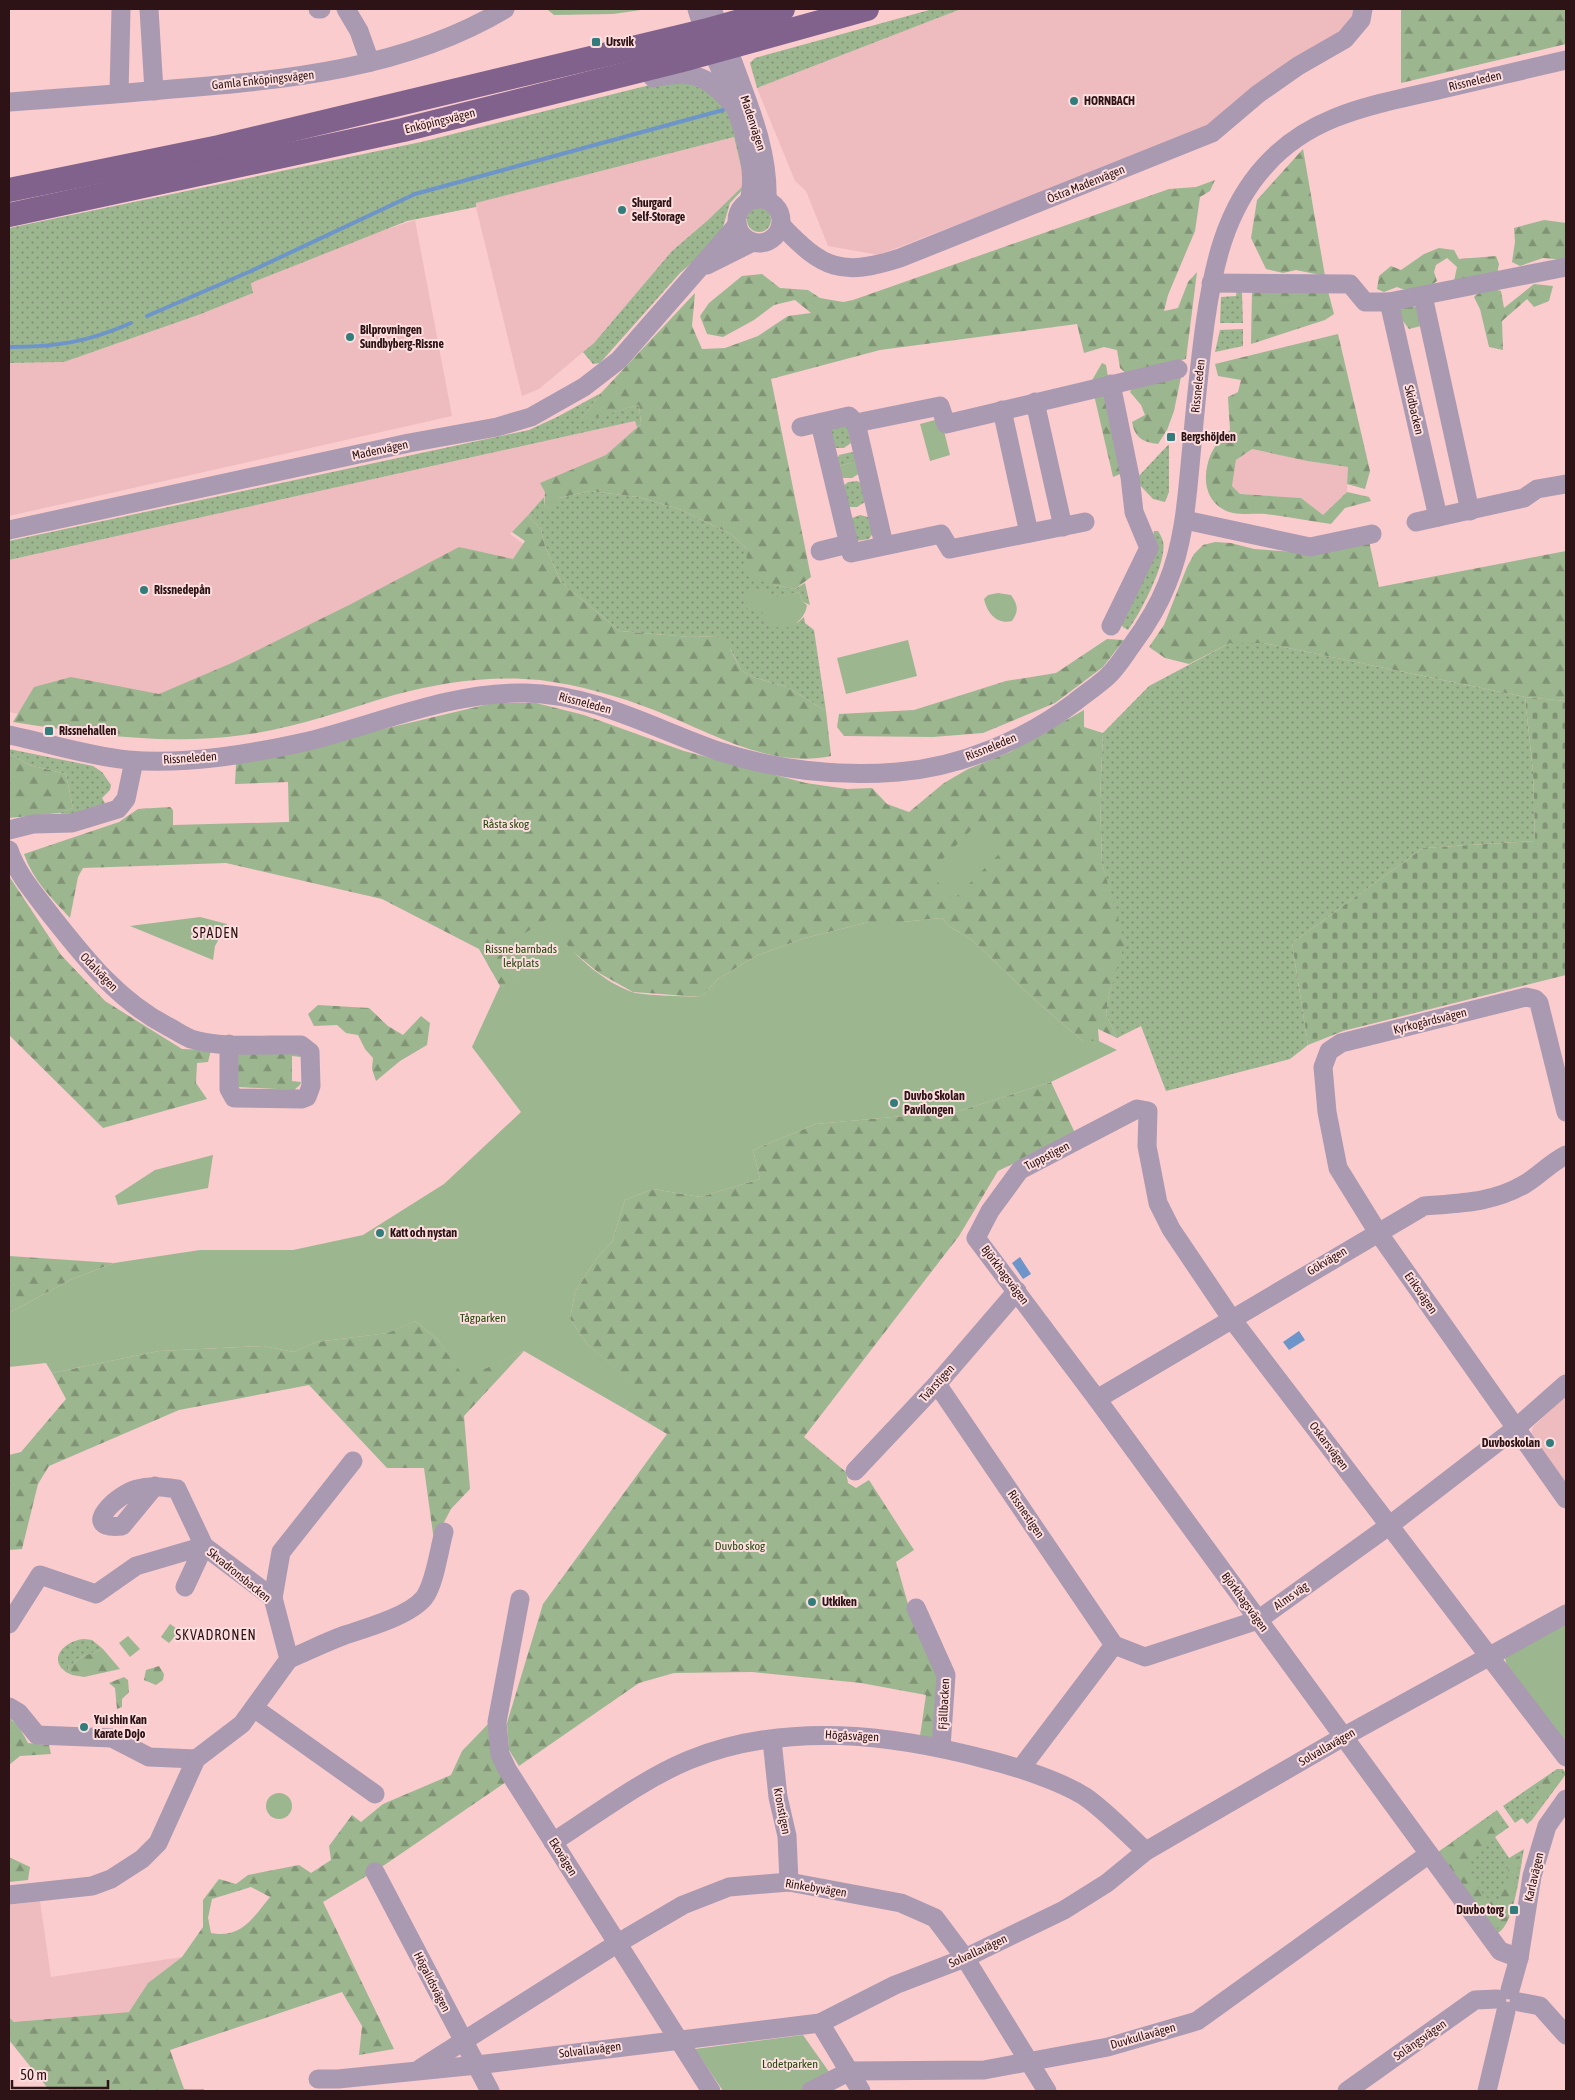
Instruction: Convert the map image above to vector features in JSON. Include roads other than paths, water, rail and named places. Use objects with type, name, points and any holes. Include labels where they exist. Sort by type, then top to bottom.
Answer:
[{"type":"main road","name":"Enköpingsvägen","points":[[9,190],[219,147],[712,29],[783,9]]},
{"type":"main road","name":"Enköpingsvägen","points":[[9,215],[225,170],[505,106],[712,29],[867,9]]},
{"type":"street","points":[[119,93],[121,9]]},
{"type":"street","points":[[149,9],[154,91]]},
{"type":"street","points":[[346,9],[359,31],[370,62]]},
{"type":"street","name":"Gamla Enköpingsvägen","points":[[9,102],[271,81],[325,73],[370,62],[448,38],[475,27],[505,9]]},
{"type":"street","name":"Östra Madenvägen","points":[[781,225],[826,264],[858,268],[876,266],[900,258],[1212,132],[1266,88],[1298,66],[1344,39],[1361,20],[1363,9]]},
{"type":"street","name":"Madenvägen","points":[[712,29],[736,107],[751,166],[752,191],[748,201]]},
{"type":"street","name":"Madenvägen","points":[[712,29],[761,138],[768,180],[767,200]]},
{"type":"street","name":"Rissneleden","points":[[9,735],[134,760],[198,759],[264,750],[313,740],[421,706],[474,695],[524,693],[560,696],[586,702],[630,716],[724,753],[787,768],[842,774],[902,772],[950,763],[1002,745],[1056,716],[1111,674],[1151,619],[1169,580],[1184,520],[1211,283],[1223,236],[1243,195],[1266,164],[1298,137],[1344,112],[1566,60]]},
{"type":"street","points":[[505,106],[524,108],[547,106],[675,73],[689,74],[709,80],[736,107]]},
{"type":"street","points":[[760,198],[767,200],[779,210],[781,225],[773,238],[761,243],[753,242],[740,233],[737,225],[738,212],[748,201],[760,198]]},
{"type":"street","name":"Madenvägen","points":[[9,530],[400,445],[497,427],[531,417],[584,386],[619,360],[737,225]]},
{"type":"street","name":"Madenvägen","points":[[699,270],[753,242]]},
{"type":"street","points":[[1211,283],[1350,284],[1366,302],[1389,302],[1566,270]]},
{"type":"street","points":[[1423,296],[1470,511]]},
{"type":"street","name":"Skidbacken","points":[[1389,302],[1438,518]]},
{"type":"street","points":[[856,423],[940,406],[946,424],[1178,369]]},
{"type":"street","points":[[1111,384],[1130,476],[1134,512],[1149,548],[1111,626]]},
{"type":"street","points":[[1035,402],[1063,527]]},
{"type":"street","points":[[1002,410],[1029,533]]},
{"type":"street","points":[[801,427],[850,416],[856,423],[884,546]]},
{"type":"street","points":[[820,423],[851,553],[941,534],[950,549],[1085,522]]},
{"type":"street","points":[[1416,522],[1524,498],[1537,489],[1566,484]]},
{"type":"street","points":[[1184,520],[1310,547],[1372,534]]},
{"type":"street","points":[[820,551],[848,544]]},
{"type":"street","points":[[9,830],[33,824],[72,822],[118,809],[126,799],[134,760]]},
{"type":"street","name":"Odalvägen","points":[[9,850],[26,884],[93,968],[114,988],[154,1019],[190,1038],[215,1044],[229,1044],[301,1045],[310,1052],[311,1086],[307,1097],[302,1099],[234,1098],[228,1088],[229,1044]]},
{"type":"street","name":"Kyrkogårdsvägen","points":[[1323,1067],[1329,1051],[1342,1043],[1526,997],[1535,999],[1539,1003],[1562,1072]]},
{"type":"street","name":"Eriksvägen","points":[[1323,1067],[1327,1112],[1338,1168],[1377,1232],[1566,1499]]},
{"type":"street","points":[[1562,1072],[1566,1112]]},
{"type":"street","name":"Tuppstigen","points":[[976,1238],[990,1211],[1020,1170],[1138,1109],[1148,1111]]},
{"type":"street","name":"Oskarsvägen","points":[[1148,1111],[1147,1146],[1158,1203],[1171,1229],[1232,1318],[1566,1757]]},
{"type":"street","name":"Gökvägen","points":[[1097,1398],[1424,1206],[1483,1201],[1506,1195],[1528,1182],[1550,1163],[1566,1155]]},
{"type":"street","name":"Björkhagsvägen","points":[[976,1238],[1097,1398],[1500,1951],[1519,1958]]},
{"type":"street","name":"Tvärstigen","points":[[855,1471],[937,1384],[1017,1292]]},
{"type":"street","name":"Rissnestigen","points":[[937,1384],[1114,1645]]},
{"type":"street","name":"Alms väg","points":[[1114,1645],[1144,1657],[1258,1620],[1390,1525],[1516,1428],[1566,1384]]},
{"type":"street","points":[[273,1598],[281,1552],[353,1461]]},
{"type":"street","points":[[155,1486],[177,1489],[204,1546],[185,1587]]},
{"type":"street","points":[[9,1895],[92,1886],[111,1879],[142,1859],[158,1843],[196,1759],[242,1724],[289,1659],[346,1635],[366,1630],[388,1620],[424,1598],[430,1587],[444,1532]]},
{"type":"street","name":"Skvadronsbacken","points":[[9,1624],[40,1575],[96,1594],[136,1566],[204,1546],[273,1598],[289,1659]]},
{"type":"street","name":"Ekovägen","points":[[520,1599],[497,1722],[498,1742],[508,1769],[711,2091]]},
{"type":"street","name":"Fjällbacken","points":[[916,1608],[946,1675],[941,1747]]},
{"type":"street","name":"Solvallavägen","points":[[318,2079],[338,2079],[477,2065],[820,2023],[895,1985],[965,1958],[1064,1910],[1107,1883],[1146,1851],[1343,1737],[1566,1614]]},
{"type":"street","points":[[1021,1768],[1114,1645]]},
{"type":"street","points":[[9,1707],[19,1713],[37,1734],[112,1738],[149,1756],[196,1759]]},
{"type":"street","points":[[254,1708],[375,1794]]},
{"type":"street","name":"Högåsvägen","points":[[554,1842],[676,1766],[708,1754],[772,1740],[818,1735],[847,1735],[876,1737],[941,1747],[1021,1768],[1084,1796],[1146,1851]]},
{"type":"street","name":"Kronstigen","points":[[772,1740],[778,1797],[787,1836],[789,1882]]},
{"type":"street","name":"Karlavägen","points":[[1487,2091],[1519,1958],[1532,1876],[1548,1826],[1566,1799]]},
{"type":"street","name":"Duvkullavägen","points":[[811,2091],[850,2071],[984,2070],[1108,2046],[1197,2020],[1429,1854]]},
{"type":"street","name":"Högalidsvägen","points":[[375,1872],[463,2043],[490,2091]]},
{"type":"street","name":"Rinkebyvägen","points":[[418,2070],[618,1943],[683,1905],[708,1894],[750,1884],[789,1882],[901,1903],[935,1918],[965,1958],[1047,2091]]},
{"type":"street","name":"Solängsvägen","points":[[1347,2091],[1476,2000],[1508,2001]]},
{"type":"street","points":[[1508,2001],[1540,2006],[1566,2035]]},
{"type":"street","points":[[820,2023],[861,2091]]},
{"type":"water","points":[[1020,1257],[1031,1274],[1023,1279],[1012,1263]]},
{"type":"water","points":[[1299,1331],[1305,1340],[1289,1350],[1283,1342]]},
{"type":"waterway","points":[[147,316],[251,271],[415,194],[723,110]]},
{"type":"waterway","points":[[9,347],[42,346],[72,342],[100,335],[131,323]]},
{"type":"place","name":"Ursvik","points":[[596,42]]},
{"type":"place","name":"HORNBACH","points":[[1074,101]]},
{"type":"place","name":"Shurgard Self-Storage","points":[[622,210]]},
{"type":"place","name":"Bilprovningen Sundbyberg-Rissne","points":[[350,337]]},
{"type":"place","name":"Bergshöjden","points":[[1171,437]]},
{"type":"place","name":"Rissnedepån","points":[[144,590]]},
{"type":"place","name":"Rissnehallen","points":[[49,731]]},
{"type":"place","name":"Duvbo Skolan Pavilongen","points":[[894,1103]]},
{"type":"place","name":"Katt och nystan","points":[[380,1233]]},
{"type":"place","name":"Duvboskolan","points":[[1550,1443]]},
{"type":"place","name":"Utkiken","points":[[812,1602]]},
{"type":"place","name":"Yui shin Kan Karate Dojo","points":[[84,1727]]},
{"type":"place","name":"Duvbo torg","points":[[1514,1910]]},
{"type":"district","name":"SPADEN","points":[[216,933]]},
{"type":"district","name":"SKVADRONEN","points":[[216,1635]]},
{"type":"park label","name":"Råsta skog","points":[[506,824]]},
{"type":"park label","name":"Rissne barnbads lekplats","points":[[521,956]]},
{"type":"park label","name":"Tågparken","points":[[483,1318]]},
{"type":"park label","name":"Duvbo skog","points":[[740,1546]]},
{"type":"park label","name":"Lodetparken","points":[[790,2064]]}]
